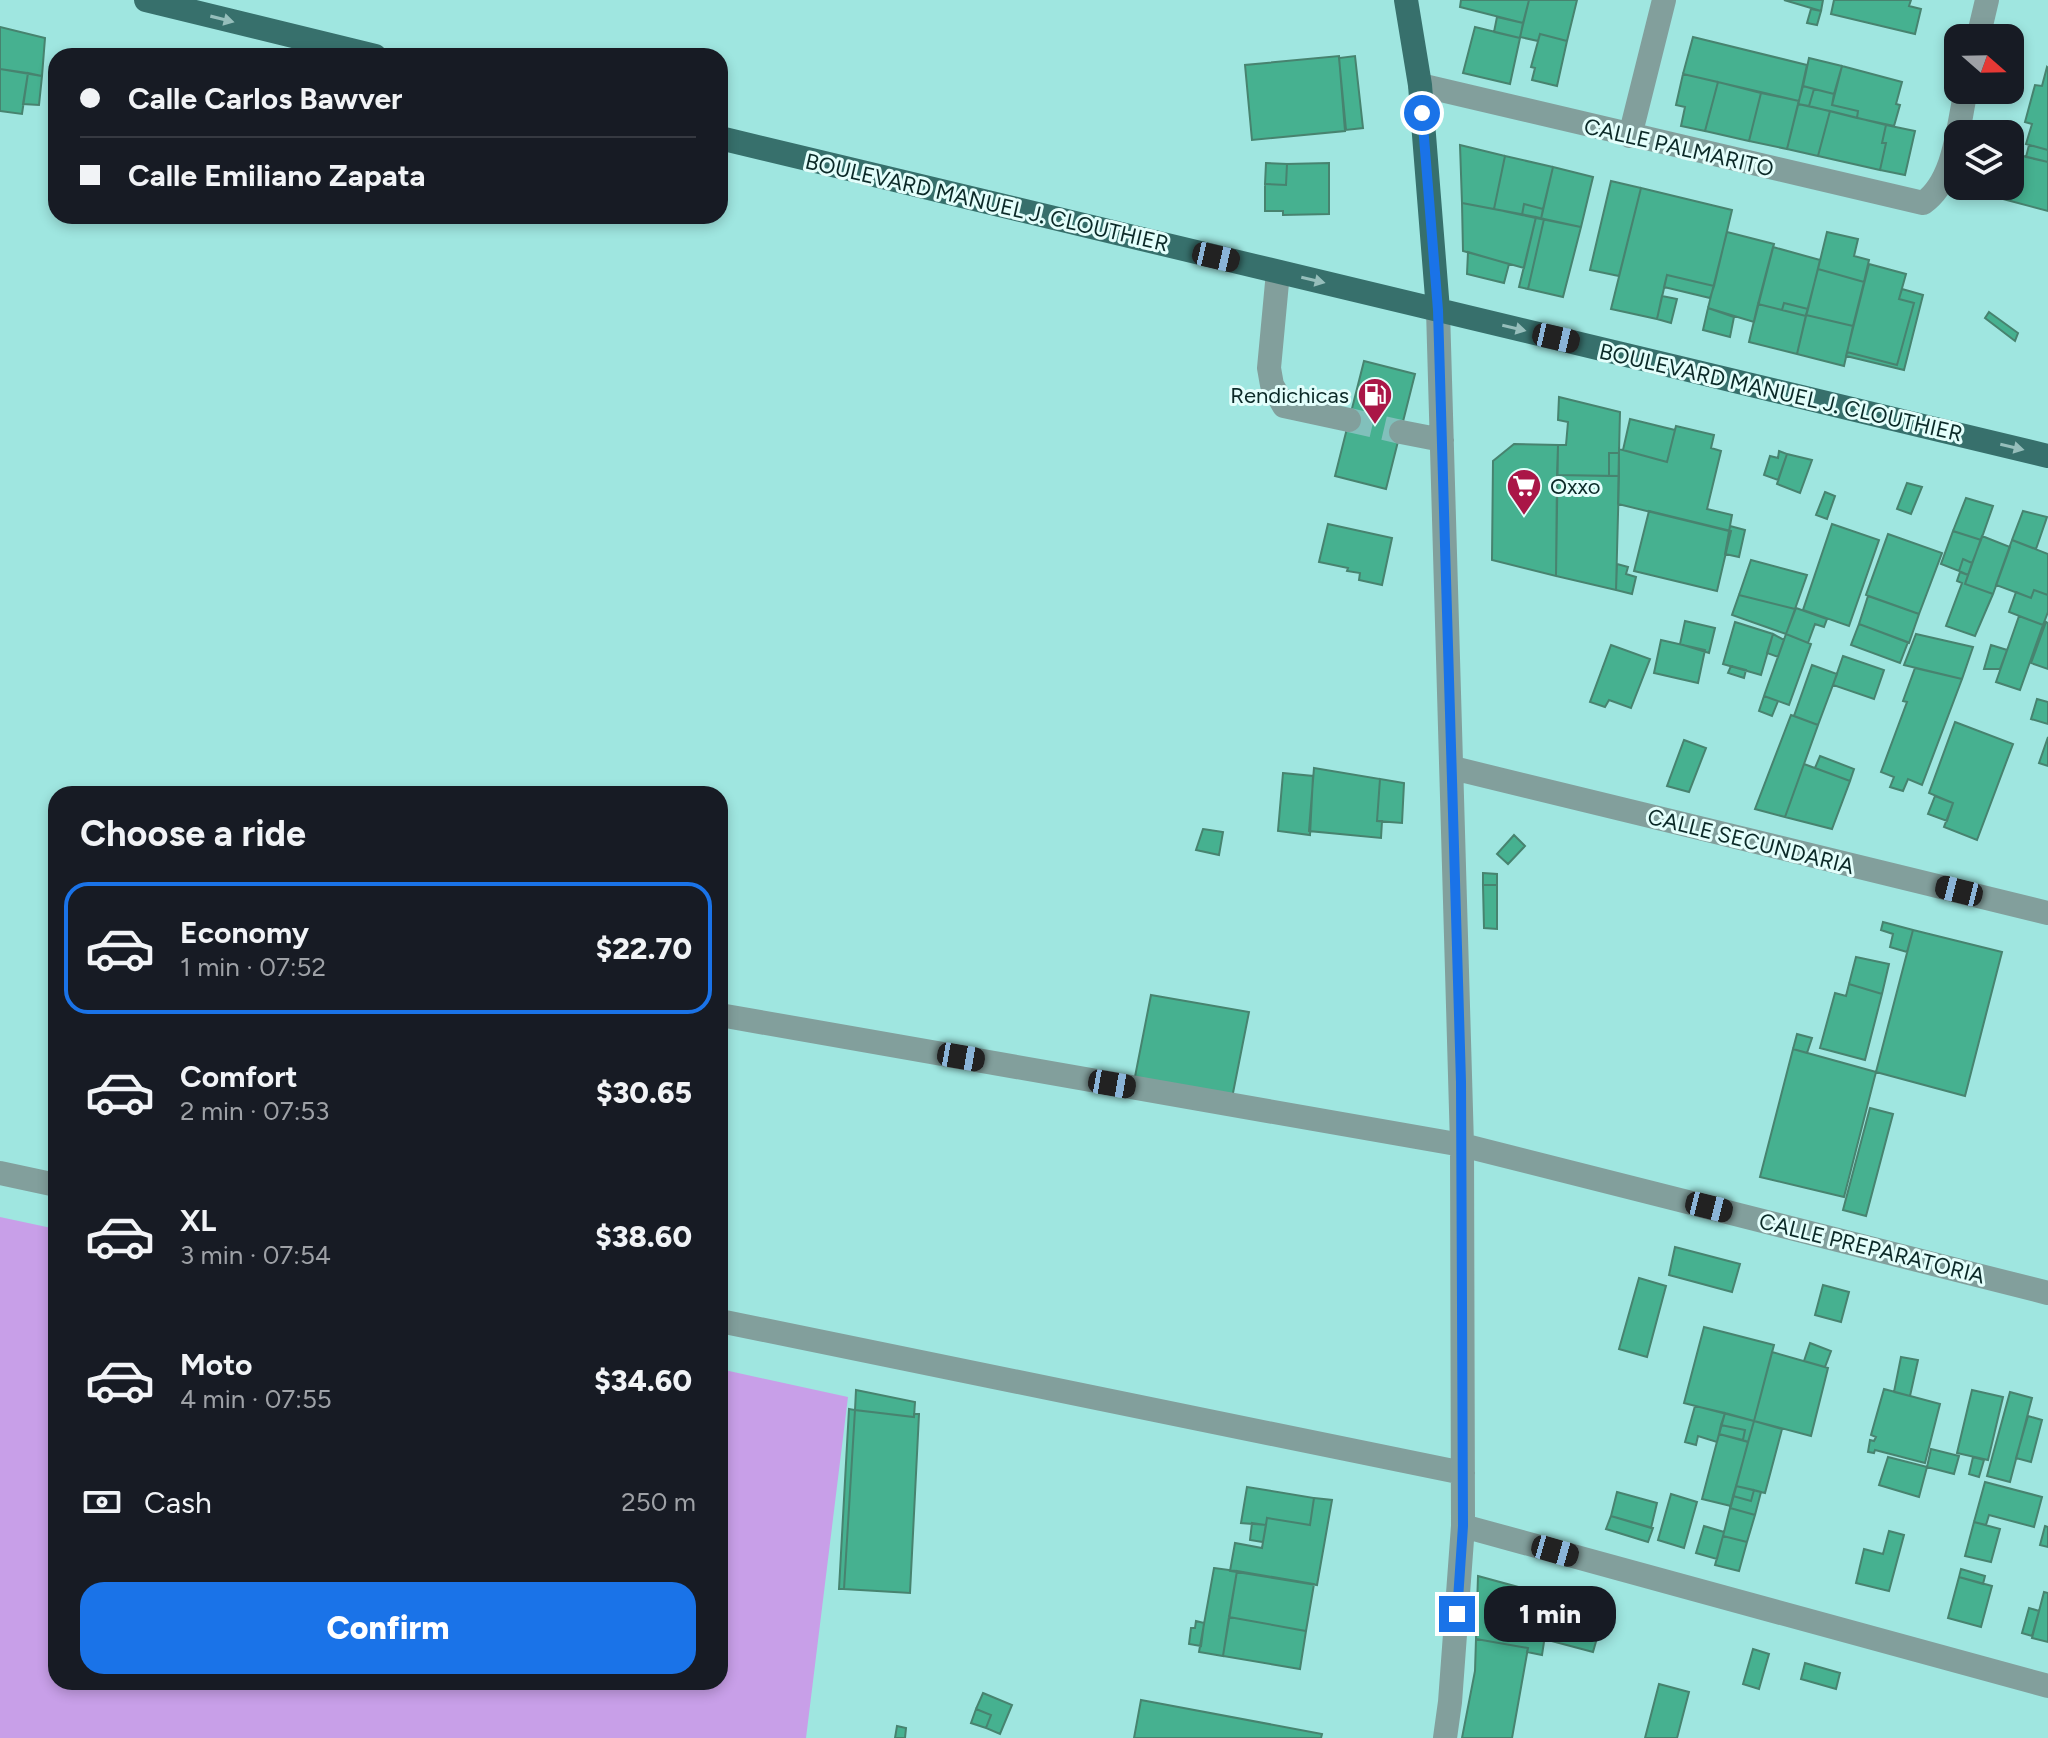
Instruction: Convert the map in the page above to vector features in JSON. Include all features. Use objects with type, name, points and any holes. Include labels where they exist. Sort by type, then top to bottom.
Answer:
[{"type":"main road","points":[[146,0],[174,4],[344,48]]},
{"type":"main road","points":[[1406,0],[1420,85],[1438,310]]},
{"type":"main road","name":"BOULEVARD MANUEL J. CLOUTHIER","points":[[728,140],[2048,456]]},
{"type":"street","points":[[1630,136],[1664,0]]},
{"type":"street","points":[[1981,24],[1987,0]]},
{"type":"street","name":"CALLE PALMARITO","points":[[1420,85],[1923,203],[1936,194],[1945,181],[1963,104]]},
{"type":"street","points":[[1278,272],[1269,368],[1272,385],[1284,406],[1349,420]]},
{"type":"street","points":[[1438,310],[1462,1145],[1463,1526],[1445,1738]]},
{"type":"street","points":[[1401,432],[1442,440]]},
{"type":"street","name":"CALLE SECUNDARIA","points":[[1453,768],[2048,913]]},
{"type":"street","name":"CALLE PREPARATORIA","points":[[728,1016],[1462,1145],[2048,1293]]},
{"type":"street","points":[[0,1173],[48,1183]]},
{"type":"street","points":[[728,1323],[1463,1473]]},
{"type":"street","points":[[1463,1526],[2048,1686]]},
{"type":"shaded area","points":[[0,1217],[48,1227],[48,1690],[728,1690],[728,1371],[848,1397],[806,1738],[0,1738]]},
{"type":"building","points":[[1461,0],[1529,0],[1523,23],[1460,7]]},
{"type":"building","points":[[1529,0],[1577,0],[1567,41],[1540,34],[1538,41],[1520,37]]},
{"type":"building","points":[[1784,0],[1823,0],[1821,11]]},
{"type":"building","points":[[1834,0],[1911,0],[1909,6],[1921,9],[1915,34],[1831,14]]},
{"type":"building","points":[[1811,9],[1821,11],[1817,25],[1807,23]]},
{"type":"building","points":[[1497,17],[1523,23],[1520,38],[1494,32]]},
{"type":"building","points":[[0,27],[45,38],[42,76],[0,69]]},
{"type":"building","points":[[1475,27],[1520,38],[1510,84],[1463,73]]},
{"type":"building","points":[[1540,34],[1567,41],[1557,86],[1532,80],[1535,68],[1531,67]]},
{"type":"building","points":[[1693,37],[1807,65],[1799,101],[1683,74]]},
{"type":"building","points":[[1339,56],[1345,131],[1252,140],[1245,65]]},
{"type":"building","points":[[1355,56],[1363,128],[1346,130],[1339,58]]},
{"type":"building","points":[[1809,58],[1842,66],[1834,94],[1803,86]]},
{"type":"building","points":[[1842,66],[1902,82],[1894,126],[1857,118],[1858,111],[1832,105]]},
{"type":"building","points":[[2047,67],[2048,150],[2026,144],[2032,124],[2025,122],[2035,85],[2042,86]]},
{"type":"building","points":[[0,69],[28,73],[22,114],[0,111]]},
{"type":"building","points":[[28,73],[42,76],[39,105],[23,104]]},
{"type":"building","points":[[1683,74],[1718,82],[1705,131],[1681,126],[1685,107],[1676,105]]},
{"type":"building","points":[[1718,82],[1761,93],[1749,141],[1705,131]]},
{"type":"building","points":[[1803,86],[1814,89],[1809,106],[1798,104]]},
{"type":"building","points":[[1814,89],[1834,94],[1832,105],[1858,111],[1857,118],[1809,106]]},
{"type":"building","points":[[1761,93],[1799,101],[1787,149],[1749,141]]},
{"type":"building","points":[[1798,104],[1830,111],[1818,156],[1787,149]]},
{"type":"building","points":[[1830,111],[1886,125],[1880,170],[1818,156]]},
{"type":"building","points":[[1886,125],[1915,131],[1905,175],[1880,170]]},
{"type":"building","points":[[1460,145],[1505,156],[1494,209],[1462,203]]},
{"type":"building","points":[[2029,145],[2048,150],[2048,162],[2026,157]]},
{"type":"building","points":[[1505,156],[1553,167],[1543,209],[1524,204],[1522,215],[1494,209]]},
{"type":"building","points":[[2024,156],[2048,162],[2048,211],[2007,200],[2024,200]]},
{"type":"building","points":[[1266,163],[1287,164],[1286,185],[1265,184]]},
{"type":"building","points":[[1329,163],[1329,214],[1283,215],[1283,211],[1265,211],[1265,184],[1286,185],[1287,164]]},
{"type":"building","points":[[1553,167],[1593,177],[1581,227],[1541,219]]},
{"type":"building","points":[[1611,181],[1641,188],[1619,276],[1590,270]]},
{"type":"building","points":[[1641,188],[1732,210],[1714,286],[1667,275],[1657,319],[1611,309]]},
{"type":"building","points":[[1462,203],[1536,217],[1524,268],[1463,251]]},
{"type":"building","points":[[1524,204],[1543,209],[1541,219],[1522,215]]},
{"type":"building","points":[[1536,217],[1544,219],[1528,289],[1519,287]]},
{"type":"building","points":[[1544,219],[1581,227],[1563,297],[1528,289]]},
{"type":"building","points":[[1727,232],[1774,244],[1754,322],[1708,308]]},
{"type":"building","points":[[1827,232],[1858,239],[1854,256],[1869,260],[1864,282],[1818,269]]},
{"type":"building","points":[[1773,247],[1820,260],[1808,309],[1784,303],[1782,310],[1758,304]]},
{"type":"building","points":[[1468,252],[1509,264],[1504,283],[1467,274]]},
{"type":"building","points":[[1869,264],[1906,274],[1899,299],[1914,303],[1897,365],[1847,352]]},
{"type":"building","points":[[1818,269],[1864,282],[1853,326],[1806,315]]},
{"type":"building","points":[[1667,275],[1714,286],[1710,298],[1664,287]]},
{"type":"building","points":[[1902,289],[1923,295],[1904,370],[1846,356],[1847,352],[1897,365],[1914,303],[1899,299]]},
{"type":"building","points":[[1662,296],[1677,299],[1671,323],[1657,319]]},
{"type":"building","points":[[1784,303],[1808,309],[1806,316],[1782,310]]},
{"type":"building","points":[[1758,304],[1806,316],[1797,354],[1749,342]]},
{"type":"building","points":[[1708,308],[1734,317],[1730,337],[1703,330]]},
{"type":"building","points":[[1989,312],[2018,333],[2015,341],[1985,318]]},
{"type":"building","points":[[1806,315],[1853,326],[1844,366],[1797,354]]},
{"type":"building","name":"Rendichicas","points":[[1364,361],[1415,374],[1386,489],[1335,476]]},
{"type":"building","points":[[1559,397],[1620,412],[1619,453],[1609,453],[1609,476],[1557,475],[1558,445],[1566,445],[1568,422],[1558,420]]},
{"type":"building","points":[[1630,419],[1675,430],[1667,462],[1623,450]]},
{"type":"building","points":[[1676,426],[1714,435],[1711,448],[1721,451],[1707,509],[1732,515],[1729,531],[1618,504],[1619,449],[1667,462]]},
{"type":"building","name":"Oxxo","points":[[1514,444],[1558,445],[1556,576],[1492,560],[1493,461]]},
{"type":"building","points":[[1779,451],[1787,454],[1778,480],[1764,475],[1770,456],[1778,458]]},
{"type":"building","points":[[1609,453],[1619,453],[1619,476],[1609,476]]},
{"type":"building","points":[[1787,454],[1812,460],[1800,493],[1777,484]]},
{"type":"building","points":[[1557,475],[1619,476],[1616,590],[1556,576]]},
{"type":"building","points":[[1907,483],[1922,487],[1911,514],[1897,509]]},
{"type":"building","points":[[1825,492],[1835,496],[1827,519],[1816,515]]},
{"type":"building","points":[[1966,498],[1993,506],[1981,540],[1953,531]]},
{"type":"building","points":[[1649,511],[1731,531],[1717,591],[1634,571]]},
{"type":"building","points":[[2023,511],[2047,517],[2036,549],[2012,540]]},
{"type":"building","points":[[1328,524],[1392,538],[1382,585],[1359,580],[1360,573],[1347,571],[1348,568],[1319,562]]},
{"type":"building","points":[[1832,524],[1879,540],[1849,626],[1803,610]]},
{"type":"building","points":[[1730,526],[1745,530],[1739,557],[1725,554]]},
{"type":"building","points":[[1953,531],[1981,540],[1972,563],[1963,559],[1959,571],[1941,564]]},
{"type":"building","points":[[1888,534],[1942,553],[1919,614],[1866,595]]},
{"type":"building","points":[[1982,536],[2010,547],[1993,594],[1965,584]]},
{"type":"building","points":[[2012,540],[2048,554],[2048,595],[2034,590],[2031,598],[1996,585]]},
{"type":"building","points":[[1963,559],[1972,563],[1968,575],[1959,571]]},
{"type":"building","points":[[1751,560],[1807,575],[1795,609],[1739,595]]},
{"type":"building","points":[[1617,564],[1628,567],[1626,574],[1636,577],[1632,594],[1616,590]]},
{"type":"building","points":[[1960,572],[1968,575],[1965,584],[1993,594],[1975,636],[1946,626],[1962,583],[1957,581]]},
{"type":"building","points":[[2034,590],[2048,595],[2048,612],[2043,625],[2009,612],[2016,592],[2031,598]]},
{"type":"building","points":[[1739,595],[1795,609],[1786,634],[1732,615]]},
{"type":"building","points":[[1868,596],[1919,614],[1909,643],[1859,624]]},
{"type":"building","points":[[1796,608],[1827,619],[1824,627],[1815,624],[1808,643],[1786,634]]},
{"type":"building","points":[[2019,616],[2043,625],[2020,690],[1996,682]]},
{"type":"building","points":[[1685,621],[1715,628],[1709,653],[1680,644]]},
{"type":"building","points":[[1735,622],[1773,634],[1761,675],[1723,664]]},
{"type":"building","points":[[2048,623],[2048,669],[2031,663]]},
{"type":"building","points":[[1859,624],[1908,642],[1900,663],[1851,645]]},
{"type":"building","points":[[1773,634],[1784,640],[1778,657],[1767,653]]},
{"type":"building","points":[[1786,634],[1811,644],[1789,705],[1764,696]]},
{"type":"building","points":[[1916,634],[1973,647],[1962,679],[1904,665]]},
{"type":"building","points":[[1661,640],[1705,650],[1698,683],[1654,673]]},
{"type":"building","points":[[1611,645],[1650,659],[1631,708],[1609,700],[1605,707],[1590,702]]},
{"type":"building","points":[[1991,645],[2007,650],[2000,669],[1984,669]]},
{"type":"building","points":[[1843,656],[1884,670],[1874,699],[1833,685]]},
{"type":"building","points":[[1812,665],[1837,674],[1818,725],[1794,716]]},
{"type":"building","points":[[1731,666],[1746,670],[1744,678],[1728,673]]},
{"type":"building","points":[[1915,668],[1962,679],[1922,785],[1908,779],[1903,791],[1890,787],[1894,777],[1881,772],[1907,702],[1903,701]]},
{"type":"building","points":[[1764,696],[1778,701],[1772,716],[1759,711]]},
{"type":"building","points":[[2037,699],[2048,702],[2048,724],[2031,719]]},
{"type":"building","points":[[1791,715],[1818,725],[1785,817],[1755,809]]},
{"type":"building","points":[[1955,722],[2013,744],[1977,840],[1944,827],[1953,803],[1929,793]]},
{"type":"building","points":[[2048,737],[2048,766],[2039,763]]},
{"type":"building","points":[[1684,740],[1706,748],[1689,792],[1667,786]]},
{"type":"building","points":[[1820,756],[1854,769],[1850,781],[1815,768]]},
{"type":"building","points":[[1804,764],[1850,781],[1832,829],[1785,817]]},
{"type":"building","points":[[1314,768],[1380,779],[1377,821],[1382,821],[1381,838],[1309,831]]},
{"type":"building","points":[[1283,773],[1313,776],[1310,835],[1278,831]]},
{"type":"building","points":[[1380,779],[1404,783],[1402,823],[1377,821]]},
{"type":"building","points":[[1935,796],[1953,803],[1947,821],[1928,814]]},
{"type":"building","points":[[1203,829],[1223,832],[1219,855],[1196,850]]},
{"type":"building","points":[[1514,835],[1525,846],[1508,864],[1497,854]]},
{"type":"building","points":[[1483,873],[1497,874],[1497,885],[1483,885]]},
{"type":"building","points":[[1483,885],[1497,885],[1497,929],[1484,928]]},
{"type":"building","points":[[1883,922],[1913,930],[1907,952],[1890,947],[1893,934],[1881,930]]},
{"type":"building","points":[[1913,930],[2002,952],[1965,1096],[1876,1072]]},
{"type":"building","points":[[1856,957],[1889,964],[1882,994],[1849,984]]},
{"type":"building","points":[[1849,984],[1882,994],[1865,1060],[1820,1048],[1835,993],[1846,996]]},
{"type":"building","points":[[1151,995],[1249,1012],[1231,1103],[1133,1087]]},
{"type":"building","points":[[1797,1034],[1812,1038],[1807,1053],[1793,1049]]},
{"type":"building","points":[[1793,1049],[1876,1072],[1844,1197],[1760,1177]]},
{"type":"building","points":[[1870,1108],[1893,1114],[1866,1216],[1843,1210]]},
{"type":"building","points":[[1675,1247],[1740,1264],[1732,1292],[1669,1275]]},
{"type":"building","points":[[1639,1278],[1666,1286],[1647,1357],[1619,1349]]},
{"type":"building","points":[[1823,1285],[1849,1292],[1841,1322],[1815,1315]]},
{"type":"building","points":[[1704,1327],[1774,1345],[1754,1421],[1684,1403]]},
{"type":"building","points":[[1810,1343],[1831,1351],[1825,1367],[1804,1361]]},
{"type":"building","points":[[1772,1352],[1828,1368],[1811,1436],[1754,1421]]},
{"type":"building","points":[[1901,1357],[1918,1360],[1910,1396],[1894,1392]]},
{"type":"building","points":[[1884,1389],[1940,1404],[1925,1463],[1875,1450],[1874,1453],[1868,1452],[1870,1440],[1874,1441],[1876,1437],[1871,1435]]},
{"type":"building","points":[[856,1390],[915,1402],[914,1417],[855,1410]]},
{"type":"building","points":[[1972,1390],[2003,1397],[1988,1460],[1957,1453]]},
{"type":"building","points":[[2010,1392],[2032,1398],[2010,1482],[1987,1476]]},
{"type":"building","points":[[1695,1406],[1725,1413],[1717,1442],[1698,1436],[1696,1445],[1685,1442]]},
{"type":"building","points":[[849,1409],[855,1410],[844,1589],[839,1589]]},
{"type":"building","points":[[855,1410],[914,1417],[914,1414],[919,1414],[910,1593],[844,1589]]},
{"type":"building","points":[[1725,1413],[1754,1421],[1748,1442],[1743,1440],[1745,1430],[1721,1425]]},
{"type":"building","points":[[2028,1416],[2042,1420],[2031,1462],[2016,1458]]},
{"type":"building","points":[[1754,1421],[1782,1429],[1765,1493],[1736,1486]]},
{"type":"building","points":[[1721,1425],[1745,1430],[1743,1440],[1719,1434]]},
{"type":"building","points":[[1719,1434],[1748,1442],[1731,1506],[1702,1499]]},
{"type":"building","points":[[1931,1449],[1959,1456],[1954,1474],[1927,1467]]},
{"type":"building","points":[[1888,1457],[1927,1467],[1919,1497],[1879,1485]]},
{"type":"building","points":[[1973,1457],[1984,1460],[1979,1477],[1969,1474]]},
{"type":"building","points":[[1985,1482],[2042,1497],[2034,1527],[1989,1515],[1986,1525],[1974,1522]]},
{"type":"building","points":[[1736,1486],[1754,1490],[1751,1501],[1733,1496]]},
{"type":"building","points":[[1247,1487],[1314,1498],[1310,1525],[1267,1518],[1266,1525],[1241,1523]]},
{"type":"building","points":[[1754,1490],[1761,1492],[1755,1515],[1730,1508],[1733,1496],[1751,1501]]},
{"type":"building","points":[[1617,1492],[1657,1503],[1651,1528],[1611,1516]]},
{"type":"building","points":[[1671,1494],[1697,1502],[1684,1548],[1658,1540]]},
{"type":"building","points":[[1314,1498],[1332,1500],[1317,1585],[1230,1571],[1235,1543],[1262,1548],[1267,1518],[1310,1525]]},
{"type":"building","points":[[1730,1508],[1755,1515],[1747,1542],[1723,1536]]},
{"type":"building","points":[[1611,1516],[1653,1528],[1648,1542],[1606,1529]]},
{"type":"building","points":[[1974,1522],[2000,1529],[1991,1562],[1965,1556]]},
{"type":"building","points":[[1252,1523],[1266,1525],[1263,1542],[1250,1540]]},
{"type":"building","points":[[1704,1526],[1724,1532],[1717,1559],[1696,1553]]},
{"type":"building","points":[[2045,1526],[2048,1527],[2048,1547],[2040,1545]]},
{"type":"building","points":[[1889,1531],[1904,1535],[1889,1591],[1856,1583],[1864,1549],[1883,1554]]},
{"type":"building","points":[[1723,1536],[1747,1542],[1739,1571],[1715,1565]]},
{"type":"building","points":[[1214,1568],[1237,1571],[1223,1656],[1199,1652]]},
{"type":"building","points":[[1961,1569],[1985,1576],[1983,1584],[1959,1577]]},
{"type":"building","points":[[1237,1571],[1314,1584],[1306,1631],[1229,1617]]},
{"type":"building","points":[[1478,1576],[1551,1596],[1542,1655],[1527,1652],[1528,1648],[1476,1639]]},
{"type":"building","points":[[1959,1577],[1992,1586],[1981,1627],[1948,1618]]},
{"type":"building","points":[[2044,1592],[2048,1593],[2048,1642],[2032,1638]]},
{"type":"building","points":[[1551,1596],[1605,1610],[1593,1652],[1544,1639]]},
{"type":"building","points":[[2029,1608],[2039,1611],[2032,1636],[2022,1633]]},
{"type":"building","points":[[1229,1617],[1306,1631],[1300,1669],[1223,1656]]},
{"type":"building","points":[[1196,1621],[1204,1623],[1201,1646],[1189,1644],[1191,1628],[1195,1628]]},
{"type":"building","points":[[1476,1639],[1528,1648],[1512,1738],[1462,1738],[1475,1671]]},
{"type":"building","points":[[1753,1649],[1769,1654],[1759,1689],[1743,1684]]},
{"type":"building","points":[[1805,1663],[1840,1673],[1836,1689],[1801,1679]]},
{"type":"building","points":[[1659,1684],[1689,1692],[1677,1738],[1645,1738]]},
{"type":"building","points":[[983,1693],[1012,1705],[1000,1734],[986,1728],[991,1715],[976,1709]]},
{"type":"building","points":[[1141,1700],[1322,1734],[1321,1738],[1134,1738]]},
{"type":"building","points":[[976,1709],[991,1715],[986,1728],[971,1723]]},
{"type":"building","points":[[897,1726],[906,1728],[905,1738],[895,1738]]},
{"type":"tunnel","points":[[1349,420],[1401,432]]},
{"type":"place","name":"Rendichicas","points":[[1375,426]]},
{"type":"place","name":"Oxxo","points":[[1524,517]]},
{"type":"route","points":[[1422,113],[1438,310],[1461,1082],[1463,1526],[1457,1614]]}]
